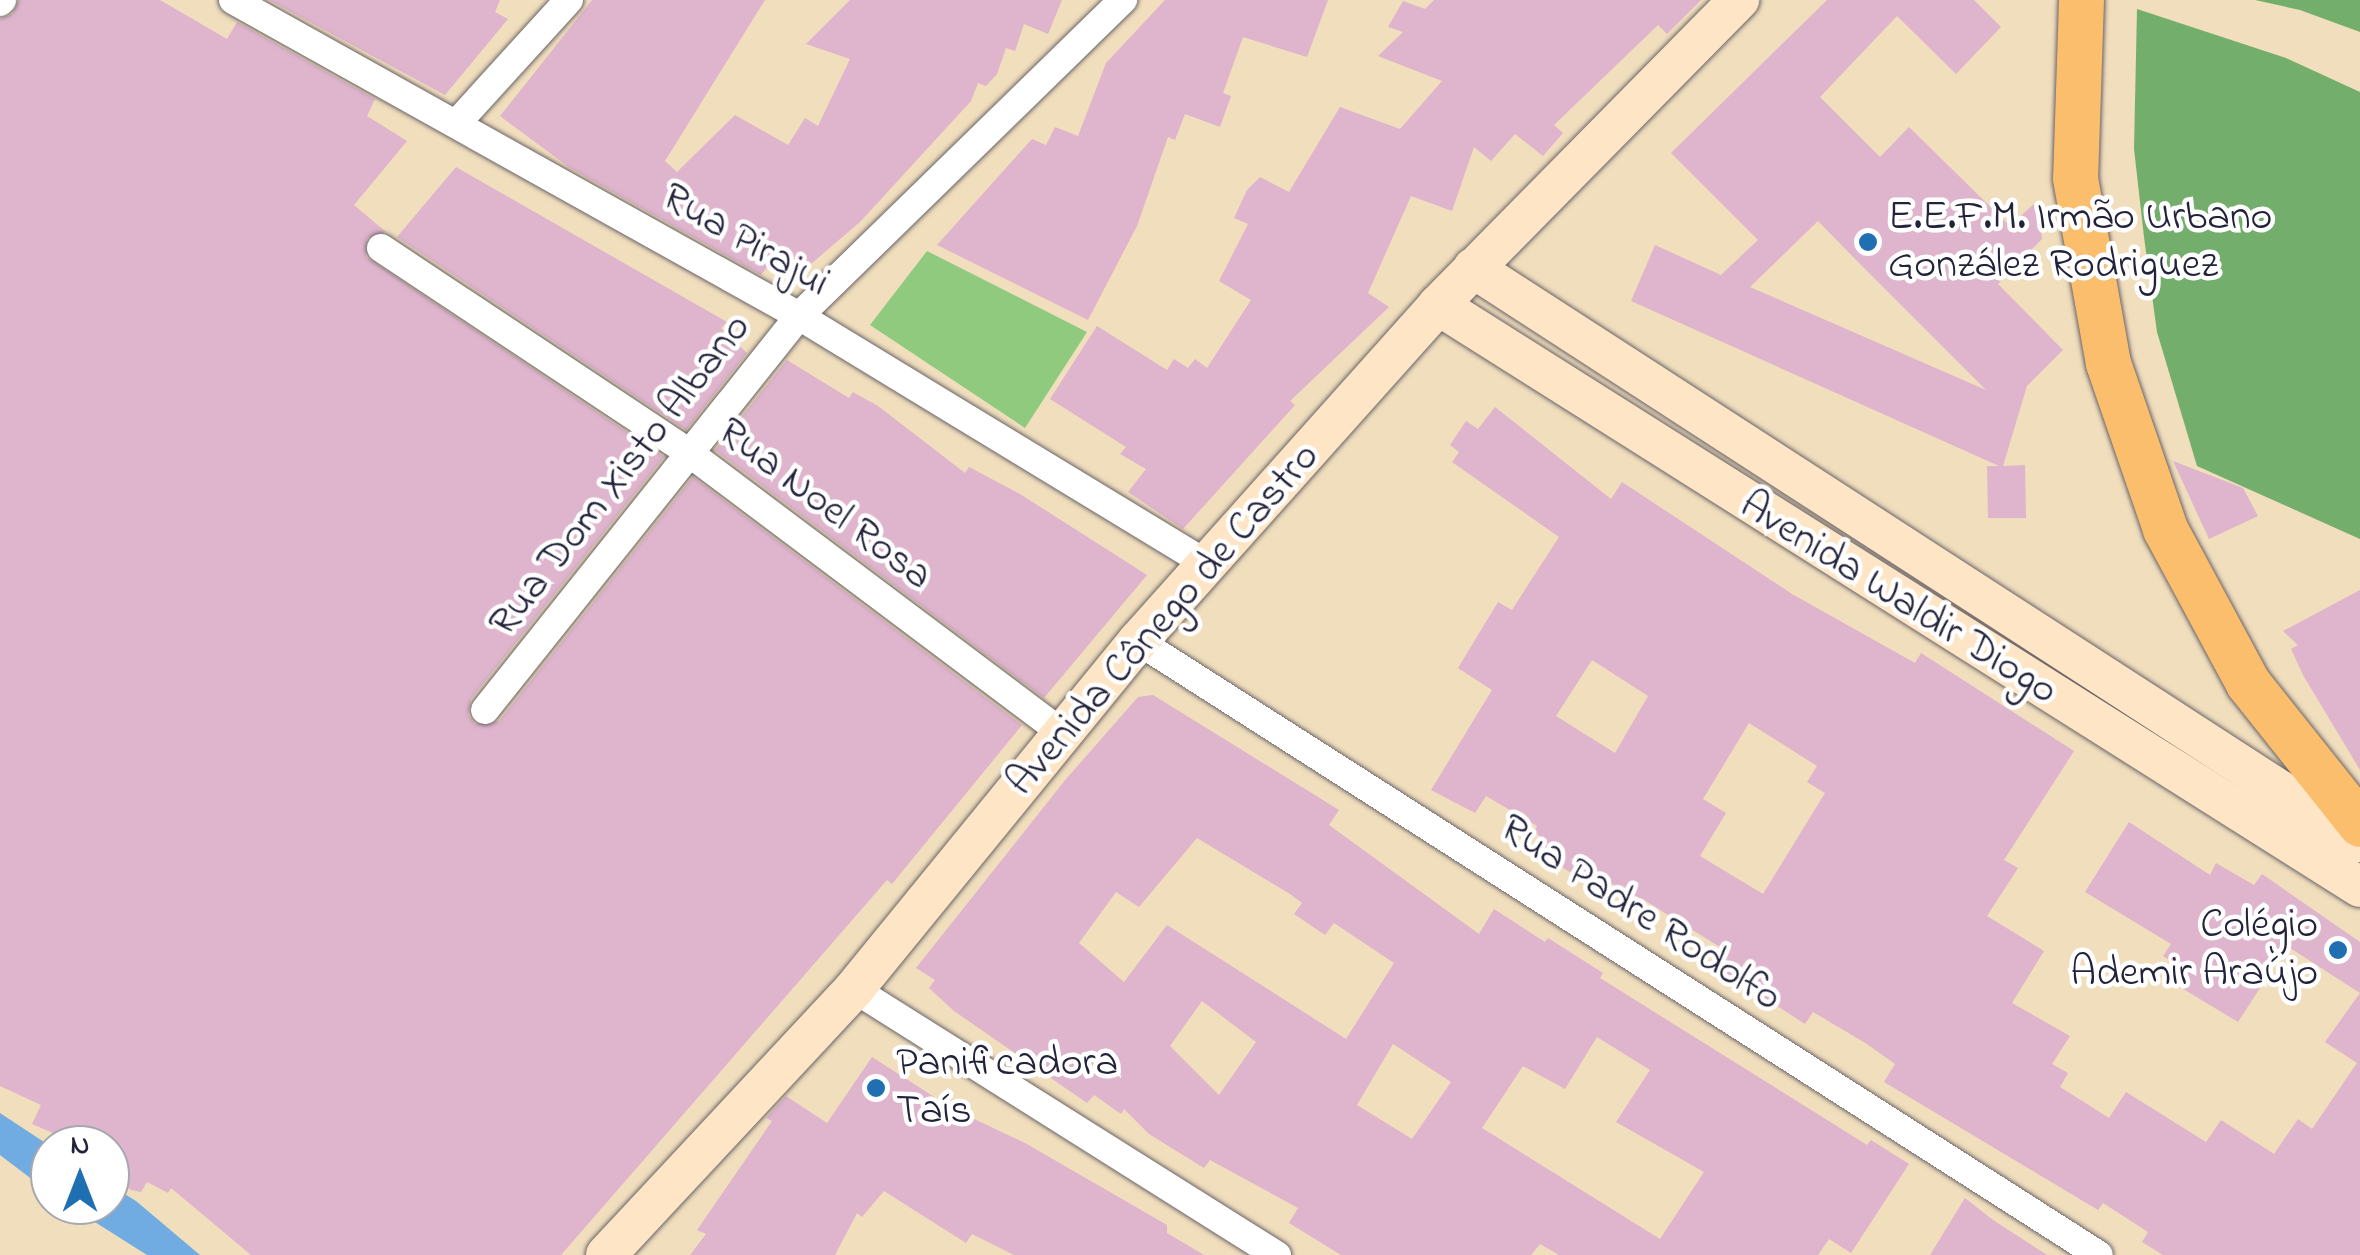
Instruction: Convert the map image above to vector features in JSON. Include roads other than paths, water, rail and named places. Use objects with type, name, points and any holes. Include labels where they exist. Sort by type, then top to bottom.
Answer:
[{"type":"main road","points":[[2080,0],[2075,178],[2108,364],[2165,529],[2248,683],[2360,824]]},
{"type":"street","name":"Rua Pirajui","points":[[234,0],[799,316],[1209,566]]},
{"type":"street","points":[[456,124],[569,0]]},
{"type":"street","name":"Rua Dom Xisto Albano","points":[[486,710],[799,316],[1123,0]]},
{"type":"street","name":"Avenida Cônego de Castro","points":[[606,1255],[854,988],[1138,642],[1438,305],[1739,0]]},
{"type":"street","name":"Rua Noel Rosa","points":[[380,248],[688,452],[1062,734]]},
{"type":"street","name":"Avenida Waldir Diogo","points":[[1474,268],[1892,544],[2360,842]]},
{"type":"street","name":"Avenida Waldir Diogo","points":[[1438,305],[1866,580],[2360,887]]},
{"type":"street","points":[[1866,580],[1892,544]]},
{"type":"street","name":"Rua Padre Rodolfo","points":[[1138,642],[2099,1255]]},
{"type":"street","points":[[854,988],[1276,1255]]},
{"type":"water","points":[[0,1113],[30,1133],[30,1178],[0,1155]]},
{"type":"water","points":[[130,1197],[200,1255],[147,1255],[100,1225],[130,1225]]},
{"type":"place","name":"E.E.F.M. Irmão Urbano González Rodriguez","points":[[1868,242]]},
{"type":"place","name":"Colégio Ademir Araújo","points":[[2338,950]]},
{"type":"place","name":"Panificadora Taís","points":[[876,1088]]}]
